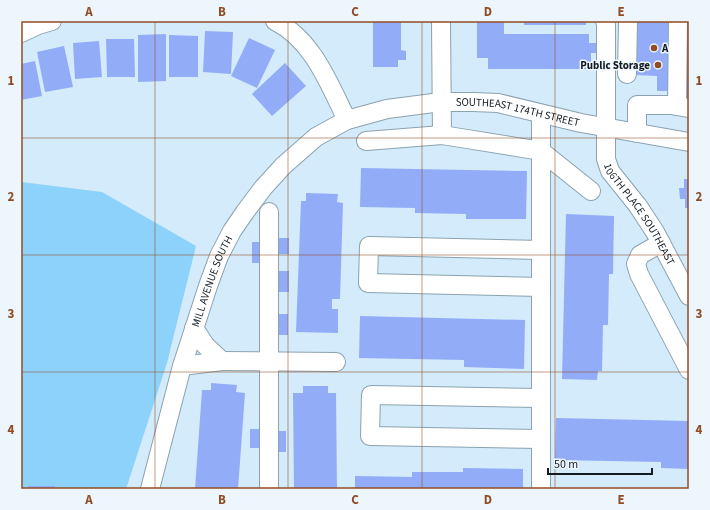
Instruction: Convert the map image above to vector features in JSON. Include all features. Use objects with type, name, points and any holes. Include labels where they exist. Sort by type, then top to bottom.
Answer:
[{"type":"street","points":[[21,33],[38,25],[52,21]]},
{"type":"street","points":[[274,21],[296,37],[309,50],[319,64],[346,120]]},
{"type":"street","points":[[441,21],[442,135]]},
{"type":"street","name":"106TH PLACE SOUTHEAST","points":[[605,21],[606,159],[610,171],[638,206],[661,243],[689,296]]},
{"type":"street","points":[[627,74],[628,21]]},
{"type":"street","points":[[637,133],[637,105],[683,107],[678,21]]},
{"type":"street","name":"SOUTHEAST 174TH STREET","points":[[346,120],[387,109],[441,102],[498,103],[606,128],[689,142]]},
{"type":"street","points":[[541,114],[541,489]]},
{"type":"street","name":"MILL AVENUE SOUTH","points":[[150,489],[182,366],[194,328],[219,256],[232,231],[244,212],[263,188],[289,161],[316,137],[346,120]]},
{"type":"street","points":[[366,141],[442,135],[541,151],[591,190]]},
{"type":"street","points":[[269,212],[269,489]]},
{"type":"street","points":[[661,243],[640,255],[636,264],[639,274],[689,370]]},
{"type":"street","points":[[541,250],[369,246],[368,283],[541,287]]},
{"type":"street","points":[[194,328],[205,345],[222,361]]},
{"type":"street","points":[[182,366],[222,361],[336,362]]},
{"type":"street","points":[[540,398],[371,395],[370,436],[540,439]]},
{"type":"shaded area","points":[[21,182],[102,192],[196,246],[167,363],[126,489],[21,489]]},
{"type":"building","points":[[373,21],[401,21],[401,50],[406,51],[406,60],[398,60],[398,67],[373,67]]},
{"type":"building","points":[[477,21],[504,21],[504,34],[589,34],[589,43],[597,43],[597,53],[591,53],[591,69],[488,69],[488,58],[477,58]]},
{"type":"building","points":[[524,21],[586,21],[586,25],[524,25]]},
{"type":"building","name":"A","points":[[636,21],[672,21],[671,91],[657,91],[657,76],[636,75]]},
{"type":"building","points":[[687,21],[689,21],[689,99],[686,99]]},
{"type":"building","points":[[205,31],[233,32],[231,74],[203,72]]},
{"type":"building","points":[[166,34],[166,81],[138,82],[138,35]]},
{"type":"building","points":[[169,35],[198,36],[198,77],[169,77]]},
{"type":"building","points":[[249,38],[275,50],[257,88],[231,76]]},
{"type":"building","points":[[106,39],[134,39],[135,77],[107,77]]},
{"type":"building","points":[[99,41],[102,77],[75,79],[73,43]]},
{"type":"building","points":[[64,46],[73,87],[45,92],[37,52]]},
{"type":"building","points":[[35,61],[42,96],[21,100],[21,64]]},
{"type":"building","points":[[285,63],[306,86],[272,116],[252,94]]},
{"type":"building","points":[[361,168],[527,171],[526,219],[466,219],[466,214],[415,213],[415,208],[360,207]]},
{"type":"building","points":[[684,179],[689,179],[689,208],[685,208],[685,199],[680,199],[679,188],[684,188]]},
{"type":"building","points":[[306,193],[338,194],[337,202],[343,203],[340,299],[332,299],[332,309],[338,309],[338,333],[296,332],[301,201],[306,201]]},
{"type":"building","points":[[566,214],[614,216],[613,274],[609,274],[608,325],[603,325],[602,371],[598,371],[597,380],[562,379]]},
{"type":"building","points":[[278,238],[289,238],[289,254],[278,254]]},
{"type":"building","points":[[252,242],[263,242],[263,263],[252,263]]},
{"type":"building","points":[[277,271],[289,271],[289,292],[277,292]]},
{"type":"building","points":[[277,314],[288,314],[288,335],[277,335]]},
{"type":"building","points":[[360,316],[525,320],[524,369],[464,367],[464,360],[359,358]]},
{"type":"building","points":[[211,383],[237,385],[236,392],[245,393],[238,489],[195,489],[202,390],[211,390]]},
{"type":"building","points":[[303,386],[328,386],[328,393],[336,393],[337,489],[294,489],[293,393],[303,393]]},
{"type":"building","points":[[556,418],[689,421],[689,469],[661,468],[661,462],[555,460]]},
{"type":"building","points":[[250,429],[260,429],[259,448],[250,448]]},
{"type":"building","points":[[276,431],[286,431],[286,452],[276,452]]},
{"type":"building","points":[[463,468],[523,469],[523,489],[355,489],[355,476],[412,477],[412,472],[463,472]]},
{"type":"building","points":[[28,486],[55,486],[55,489],[28,489]]},
{"type":"place","name":"A","points":[[654,48]]},
{"type":"place","name":"Public Storage","points":[[658,65]]}]
